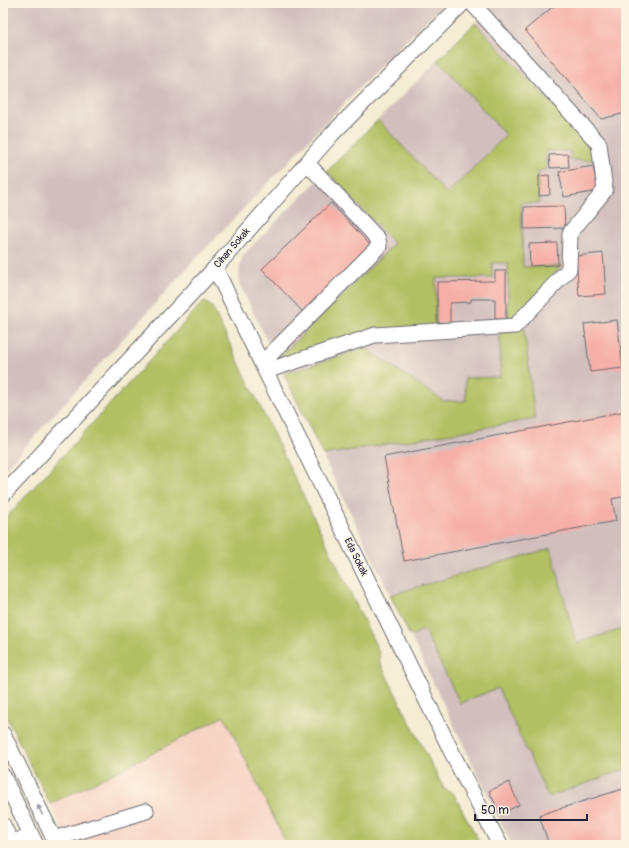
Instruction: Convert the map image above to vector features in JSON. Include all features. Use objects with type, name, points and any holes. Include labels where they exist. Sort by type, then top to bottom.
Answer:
[{"type":"street","name":"Cihan Sokak","points":[[3,495],[215,268],[332,134],[463,3]]},
{"type":"street","points":[[264,367],[375,335],[515,326],[569,269],[570,233],[605,190],[599,144],[472,3]]},
{"type":"street","points":[[264,367],[379,246],[378,239],[307,163]]},
{"type":"street","name":"Eda Sokak","points":[[215,268],[458,766],[500,845]]},
{"type":"street","points":[[3,734],[55,842],[146,811]]},
{"type":"street","points":[[3,776],[34,841],[7,842],[3,825]]},
{"type":"shaded area","points":[[3,3],[445,3],[381,65],[200,254],[3,471]]},
{"type":"shaded area","points":[[495,3],[626,3],[626,845],[512,845],[239,283],[240,264],[244,254]]},
{"type":"shaded area","points":[[224,715],[287,845],[70,845],[50,804],[124,768]]},
{"type":"green space","points":[[475,23],[591,145],[593,160],[570,160],[570,151],[546,151],[546,170],[538,171],[539,203],[521,203],[523,267],[561,266],[514,319],[508,319],[508,263],[492,263],[492,278],[436,278],[436,326],[277,360],[394,244],[327,171],[378,120],[447,194],[506,135],[438,60]]},
{"type":"green space","points":[[204,301],[212,307],[379,652],[380,663],[444,789],[453,793],[481,845],[287,845],[224,716],[124,768],[50,804],[3,710],[3,521]]},
{"type":"green space","points":[[524,328],[535,419],[323,455],[284,374],[365,348],[443,401],[466,401],[465,378],[500,377],[500,332]]},
{"type":"green space","points":[[551,548],[576,643],[626,628],[626,769],[548,797],[498,688],[460,703],[424,630],[410,636],[390,595]]},
{"type":"building","points":[[557,3],[626,3],[626,113],[601,119],[525,30]]},
{"type":"building","points":[[568,154],[569,167],[550,168],[549,155]]},
{"type":"building","points":[[593,166],[598,191],[564,197],[559,172]]},
{"type":"building","points":[[549,175],[550,195],[539,196],[539,176]]},
{"type":"building","points":[[331,203],[372,247],[303,312],[262,269]]},
{"type":"building","points":[[564,206],[565,228],[524,229],[524,207]]},
{"type":"building","points":[[557,243],[558,265],[530,266],[529,244]]},
{"type":"building","points":[[603,253],[606,294],[579,296],[576,256]]},
{"type":"building","points":[[495,271],[506,271],[506,319],[495,319],[495,299],[471,299],[471,302],[450,303],[450,323],[437,323],[437,282],[495,281]]},
{"type":"building","points":[[617,320],[623,368],[590,372],[584,324]]},
{"type":"building","points":[[626,411],[626,496],[612,499],[616,521],[404,561],[384,457]]},
{"type":"building","points":[[509,782],[519,805],[500,814],[489,791]]},
{"type":"building","points":[[626,788],[626,845],[549,845],[539,815]]}]
